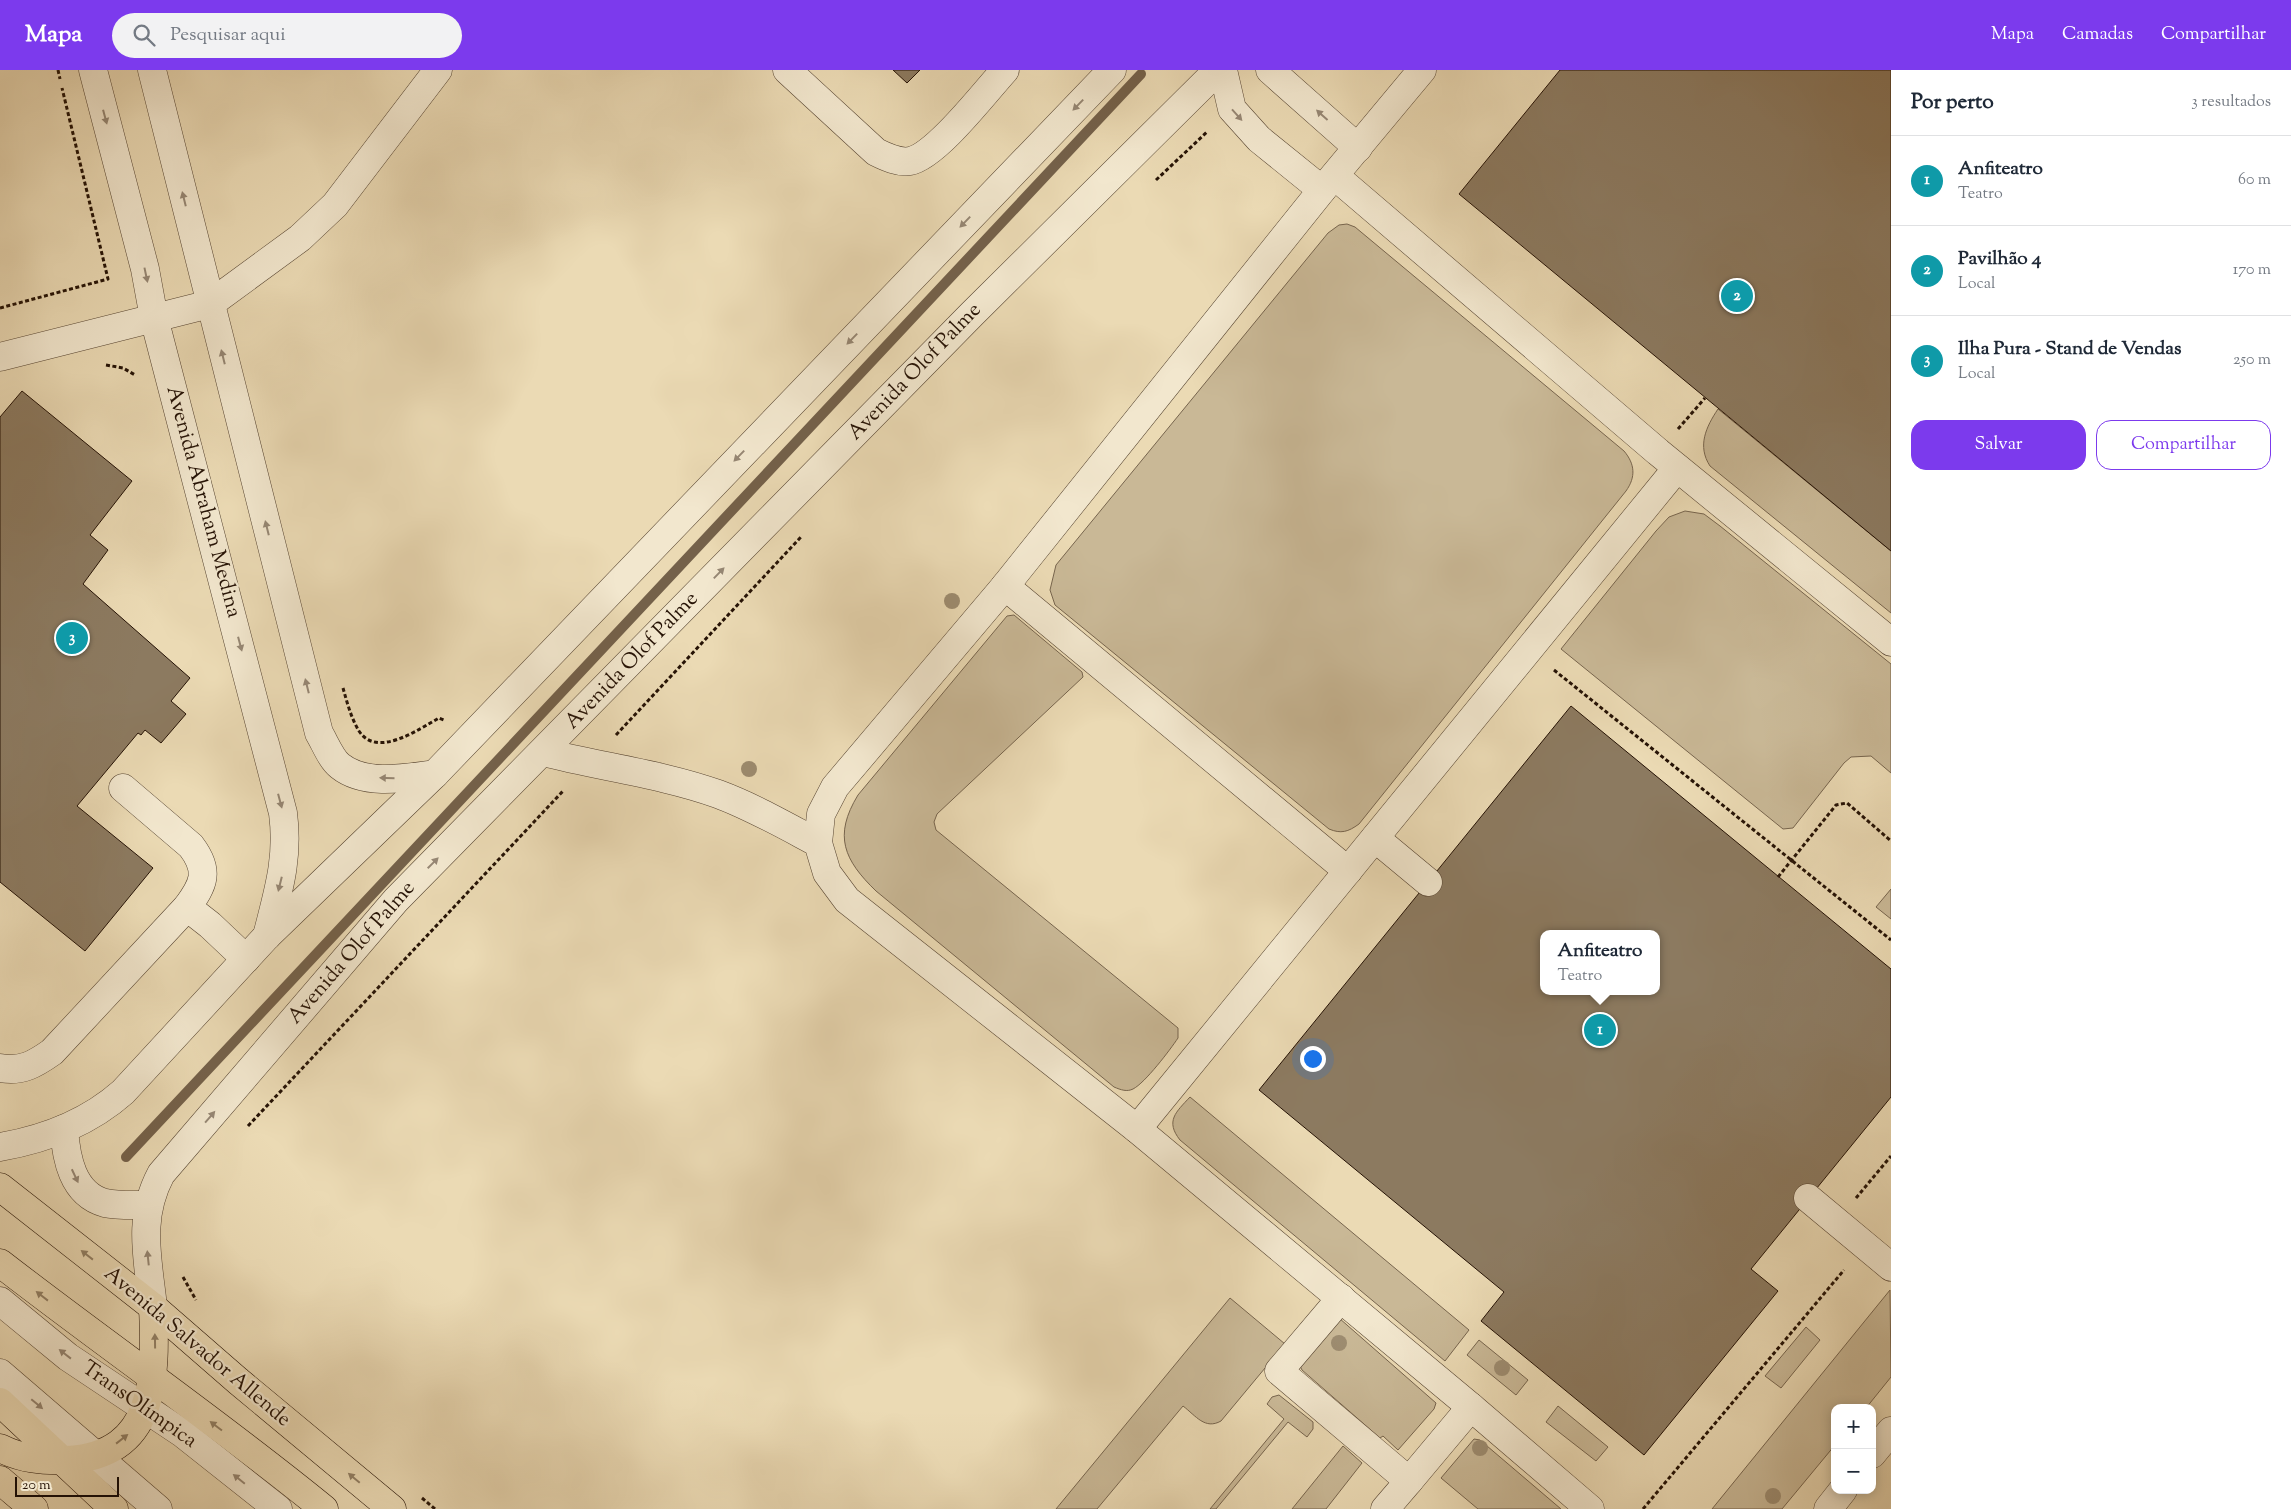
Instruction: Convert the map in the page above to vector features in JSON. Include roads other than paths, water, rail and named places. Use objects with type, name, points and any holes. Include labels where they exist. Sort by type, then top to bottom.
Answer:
[{"type":"main road","name":"Avenida Salvador Allende","points":[[0,1187],[153,1307],[232,1377],[392,1509]]},
{"type":"main road","points":[[0,1263],[84,1328],[152,1376],[324,1509]]},
{"type":"main road","points":[[0,1448],[24,1458],[79,1459],[110,1448],[138,1426],[146,1407],[152,1376],[155,1346],[153,1307]]},
{"type":"main road","points":[[0,1402],[114,1509]]},
{"type":"main road","points":[[0,1480],[34,1509]]},
{"type":"street","name":"Avenida Abraham Medina","points":[[93,70],[145,269],[154,318],[283,813],[286,836],[285,865],[267,936]]},
{"type":"street","points":[[152,70],[319,733],[338,765],[351,773],[365,777],[404,778],[435,774]]},
{"type":"street","points":[[0,357],[210,304],[300,238],[335,205],[438,70]]},
{"type":"street","points":[[787,70],[876,152],[891,159],[908,162],[922,157],[936,145],[1005,70]]},
{"type":"street","points":[[0,1147],[23,1143],[86,1120],[106,1107],[123,1092],[267,936],[435,774],[1112,70]]},
{"type":"street","name":"Avenida Olof Palme","points":[[153,1307],[145,1233],[148,1205],[152,1191],[161,1174],[396,900],[972,314],[1218,70]]},
{"type":"street","points":[[1223,70],[1232,109],[1260,140],[1328,183],[1891,642]]},
{"type":"street","points":[[1270,70],[1358,148]]},
{"type":"street","points":[[1422,70],[1328,183],[1005,586],[835,787],[822,814],[818,843],[827,873],[847,900],[1137,1129],[1471,1407],[1590,1509]]},
{"type":"street","points":[[1137,1129],[1528,649],[1668,460]]},
{"type":"street","points":[[1005,586],[1348,871]]},
{"type":"street","points":[[543,752],[676,782],[718,794],[818,843]]},
{"type":"street","points":[[0,1068],[13,1070],[32,1066],[52,1052],[187,907],[201,888],[202,874],[199,857],[191,846],[123,788]]},
{"type":"street","points":[[1375,838],[1428,882]]},
{"type":"street","points":[[187,907],[210,925],[246,959]]},
{"type":"street","points":[[64,1129],[66,1150],[71,1170],[78,1185],[90,1196],[105,1203],[148,1205]]},
{"type":"street","points":[[1808,1198],[1891,1268]]},
{"type":"street","points":[[1341,1298],[1279,1371],[1409,1481]]},
{"type":"street","name":"TransOlímpica","points":[[0,1301],[68,1357],[146,1407],[182,1433],[278,1509]]},
{"type":"street","points":[[0,1373],[158,1509]]},
{"type":"street","points":[[1385,1509],[1471,1407]]},
{"type":"street","points":[[1876,1449],[1891,1431]]},
{"type":"street","points":[[1828,1509],[1840,1494]]},
{"type":"waterway","points":[[126,1157],[1141,74]]},
{"type":"place","name":"Pavilhão 4","points":[[1737,296]]},
{"type":"place","name":"Ilha Pura - Stand de Vendas","points":[[72,638]]},
{"type":"place","name":"Anfiteatro","points":[[1600,1030]]}]
